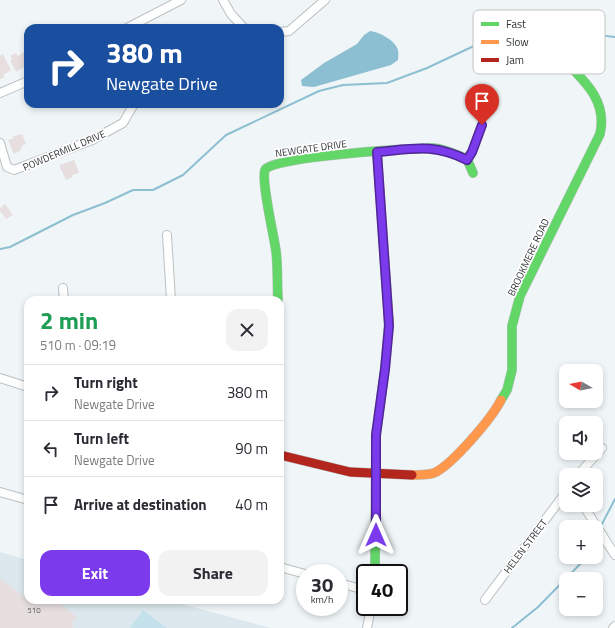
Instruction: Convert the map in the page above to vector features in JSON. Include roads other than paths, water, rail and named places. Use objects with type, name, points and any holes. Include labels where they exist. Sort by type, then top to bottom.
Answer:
[{"type":"street","points":[[135,24],[181,0]]},
{"type":"street","points":[[223,0],[231,14],[240,24]]},
{"type":"street","points":[[284,32],[288,31],[325,0]]},
{"type":"street","name":"BROOKMERE ROAD","points":[[284,456],[336,469],[375,474],[421,476],[438,471],[482,428],[497,408],[507,390],[512,370],[512,326],[520,296],[600,134],[603,124],[602,112],[597,99],[575,74]]},
{"type":"street","points":[[0,93],[24,83]]},
{"type":"street","name":"POWDERMILL DRIVE","points":[[0,143],[7,167],[14,170],[92,140],[123,122],[132,108]]},
{"type":"street","points":[[473,173],[467,160],[472,152],[482,125]]},
{"type":"street","name":"NEWGATE DRIVE","points":[[278,296],[276,253],[265,183],[265,170],[274,164],[309,158],[434,148],[453,153],[467,160]]},
{"type":"street","points":[[374,564],[376,435],[389,326],[377,152]]},
{"type":"street","points":[[167,235],[170,296]]},
{"type":"street","points":[[63,288],[64,296]]},
{"type":"street","points":[[0,378],[24,386]]},
{"type":"street","points":[[584,468],[591,460]]},
{"type":"street","points":[[0,492],[24,499]]},
{"type":"street","name":"HELEN STREET","points":[[485,600],[559,501]]},
{"type":"street","points":[[587,512],[615,555]]},
{"type":"street","points":[[284,568],[296,571]]},
{"type":"street","points":[[367,628],[369,616]]},
{"type":"water","points":[[370,31],[382,35],[394,43],[398,50],[398,60],[391,65],[314,87],[302,86],[301,80],[324,63],[357,44],[364,35]]},
{"type":"waterway","points":[[605,36],[615,37]]},
{"type":"waterway","points":[[284,108],[319,91],[343,85],[387,83],[427,68],[473,46]]},
{"type":"waterway","points":[[0,249],[10,247],[73,215],[105,203],[133,190],[153,190],[183,175],[226,135],[283,108]]},
{"type":"waterway","points":[[603,522],[615,499]]},
{"type":"waterway","points":[[512,628],[538,607],[580,564]]}]
